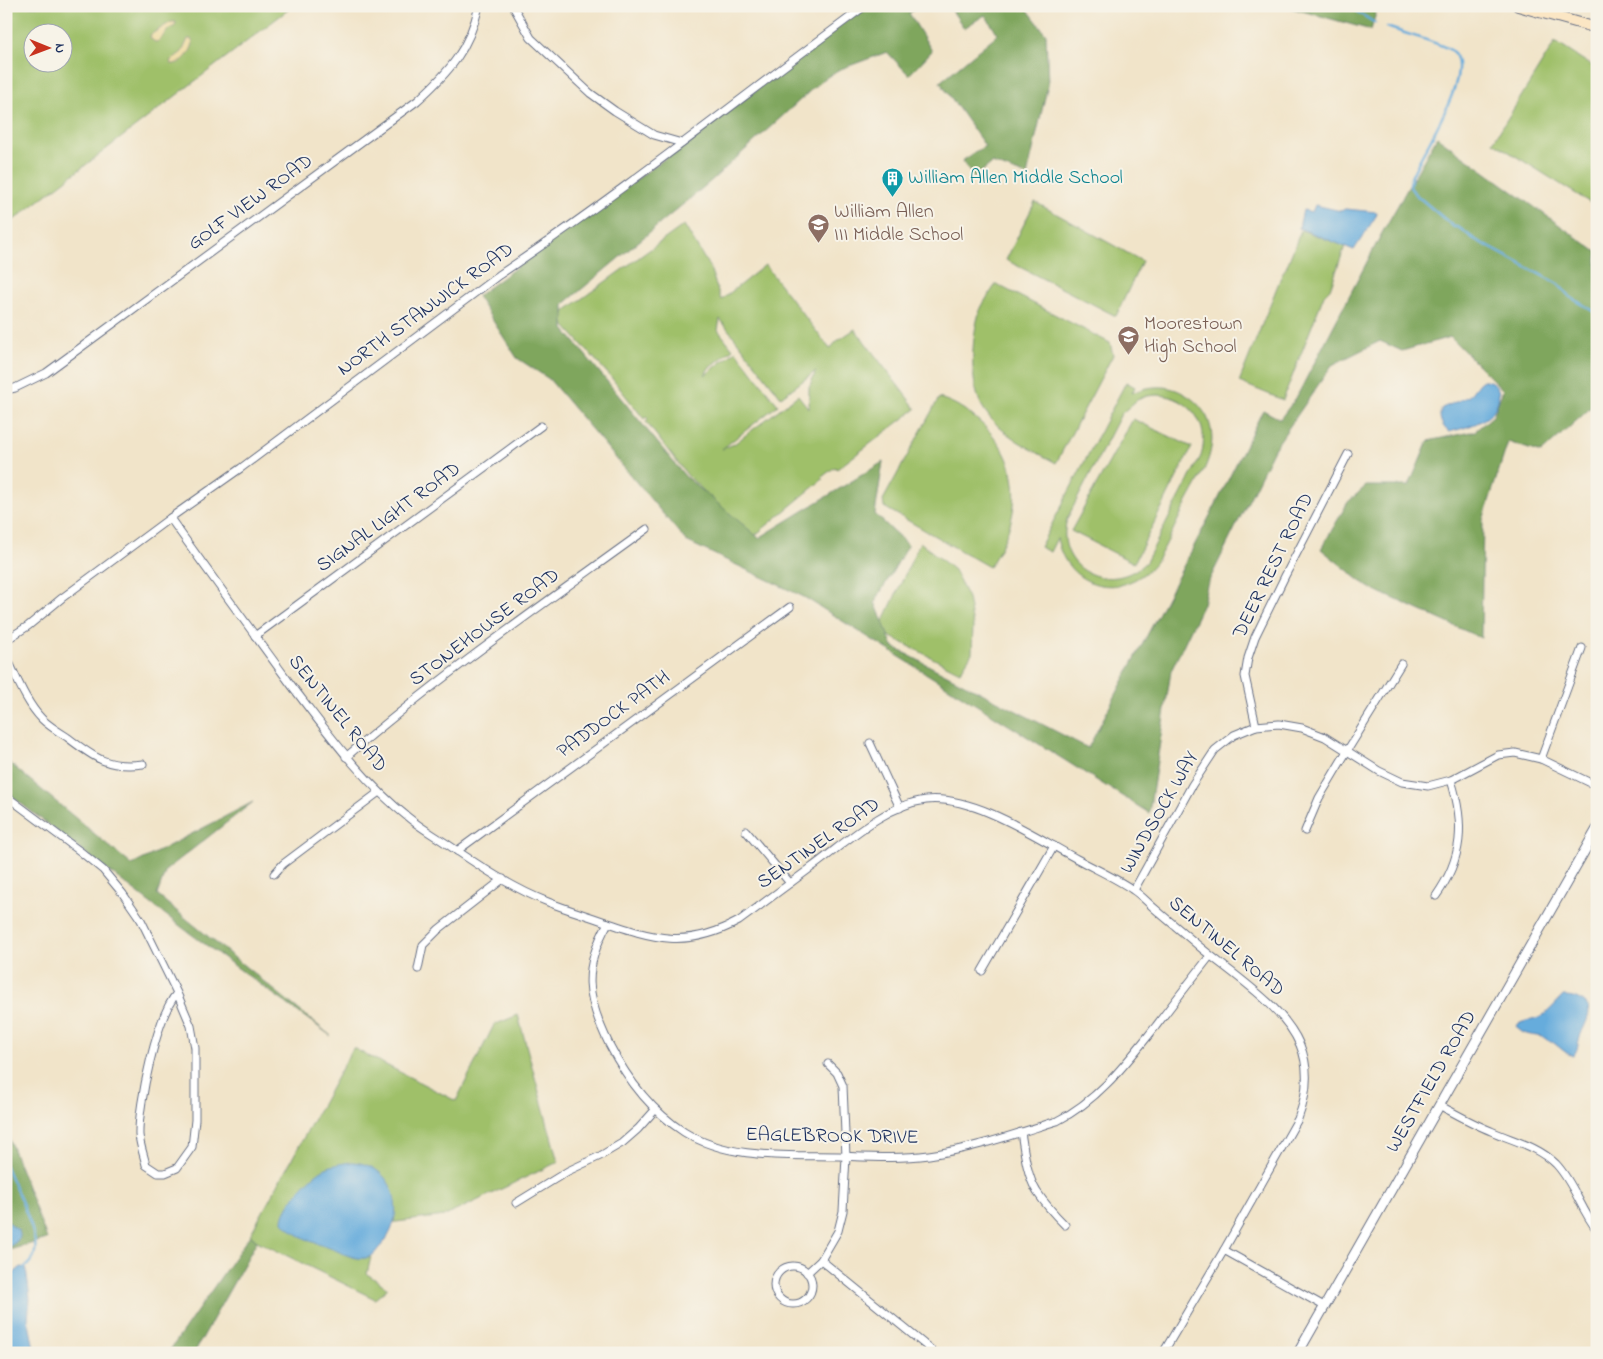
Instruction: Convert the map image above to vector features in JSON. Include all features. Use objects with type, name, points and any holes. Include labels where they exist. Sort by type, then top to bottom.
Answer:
[{"type":"main road","points":[[1518,6],[1597,28]]},
{"type":"street","points":[[478,9],[485,6]]},
{"type":"street","points":[[513,6],[531,38],[590,92],[615,111],[654,135],[682,143]]},
{"type":"street","name":"NORTH STANWICK ROAD","points":[[6,640],[28,626],[62,598],[241,468],[498,275],[682,143],[865,6]]},
{"type":"street","name":"GOLF VIEW ROAD","points":[[6,390],[15,388],[46,373],[417,101],[456,62],[468,41],[478,9]]},
{"type":"street","name":"SIGNAL LIGHT ROAD","points":[[256,636],[541,426]]},
{"type":"street","name":"DEER REST ROAD","points":[[1256,726],[1245,676],[1248,658],[1255,637],[1348,454]]},
{"type":"street","name":"SENTINEL ROAD","points":[[170,518],[346,757],[379,792],[410,819],[457,851],[504,880],[546,901],[608,923],[660,938],[684,939],[698,937],[739,921],[860,831],[887,814],[926,800],[953,801],[967,804],[998,817],[1134,890],[1210,956],[1254,990],[1286,1020],[1300,1043],[1304,1055],[1307,1080],[1303,1106],[1224,1250],[1163,1353]]},
{"type":"street","name":"STONEHOUSE ROAD","points":[[346,757],[398,712],[646,529]]},
{"type":"street","name":"PADDOCK PATH","points":[[457,851],[790,607]]},
{"type":"street","points":[[1541,759],[1582,648]]},
{"type":"street","points":[[6,656],[22,691],[41,719],[91,756],[105,762],[127,767],[143,764]]},
{"type":"street","points":[[1305,830],[1319,798],[1346,750],[1401,664]]},
{"type":"street","name":"WINDSOCK WAY","points":[[1134,890],[1192,785],[1215,750],[1234,735],[1256,726],[1279,724],[1302,728],[1325,738],[1379,771],[1402,782],[1428,786],[1452,780],[1498,755],[1515,753],[1541,759],[1597,786]]},
{"type":"street","points":[[870,743],[900,808]]},
{"type":"street","points":[[1436,896],[1444,885],[1452,867],[1458,845],[1461,822],[1452,780]]},
{"type":"street","points":[[274,874],[283,864],[379,792]]},
{"type":"street","points":[[6,796],[81,852],[102,870],[123,894],[141,920],[177,993],[190,1026],[195,1048],[195,1120],[192,1147],[177,1168],[165,1173],[158,1173],[146,1165],[139,1137],[140,1111],[162,1019],[170,1001],[177,993]]},
{"type":"street","name":"WESTFIELD ROAD","points":[[1298,1353],[1597,828]]},
{"type":"street","points":[[746,831],[790,883]]},
{"type":"street","points":[[982,971],[1054,846]]},
{"type":"street","points":[[418,969],[423,945],[439,928],[504,880]]},
{"type":"street","name":"EAGLEBROOK DRIVE","points":[[608,923],[597,942],[589,969],[589,982],[596,1010],[621,1067],[655,1110],[684,1132],[712,1145],[757,1154],[900,1157],[928,1155],[969,1148],[1057,1121],[1069,1115],[1099,1093],[1132,1056],[1210,956]]},
{"type":"street","points":[[807,1273],[821,1260],[838,1231],[843,1211],[846,1156],[843,1086],[837,1073],[828,1064]]},
{"type":"street","points":[[1440,1105],[1490,1131],[1526,1144],[1556,1164],[1570,1181],[1597,1230]]},
{"type":"street","points":[[516,1203],[568,1171],[622,1143],[638,1130],[655,1110]]},
{"type":"street","points":[[1021,1132],[1026,1159],[1036,1191],[1065,1225]]},
{"type":"street","points":[[1224,1250],[1324,1306]]},
{"type":"street","points":[[821,1260],[935,1353]]},
{"type":"street","points":[[797,1267],[807,1273],[810,1278],[811,1290],[805,1300],[795,1304],[784,1302],[779,1298],[776,1293],[775,1281],[781,1271],[797,1267]]},
{"type":"green space","points":[[6,6],[293,6],[6,226]]},
{"type":"green space","points":[[865,6],[921,6],[909,13],[932,51],[909,75],[887,52],[838,70],[821,81],[711,181],[564,304],[564,329],[685,476],[759,538],[883,462],[875,514],[908,545],[875,602],[893,647],[1088,748],[1263,410],[1280,419],[1296,398],[1382,233],[1437,137],[1597,252],[1597,402],[1541,453],[1508,442],[1483,520],[1481,638],[1368,587],[1321,549],[1348,502],[1366,486],[1409,486],[1428,441],[1475,431],[1493,416],[1503,390],[1450,337],[1402,351],[1380,341],[1332,365],[1274,449],[1207,585],[1203,604],[1171,671],[1149,813],[804,597],[686,541],[549,379],[517,358],[477,296],[693,138]]},
{"type":"green space","points":[[949,6],[1025,6],[1046,34],[1048,84],[1027,176],[992,163],[974,178],[962,161],[985,146],[940,82],[998,34],[985,15],[964,28]]},
{"type":"green space","points":[[1284,6],[1378,6],[1371,30]]},
{"type":"green space","points":[[1555,42],[1597,69],[1597,207],[1493,142]]},
{"type":"green space","points":[[1035,202],[1142,261],[1116,316],[1006,260]]},
{"type":"green space","points":[[684,225],[710,268],[721,300],[765,265],[830,349],[837,341],[855,329],[916,409],[837,469],[835,467],[822,477],[823,479],[753,537],[688,476],[646,422],[648,419],[646,417],[644,419],[610,376],[565,326],[562,317],[566,310]],"holes":[[[720,319],[781,397],[816,371],[809,387],[809,409],[798,395],[734,444],[722,449],[778,405],[736,351],[705,375],[708,369],[733,349],[718,330]]]},
{"type":"green space","points":[[1301,230],[1345,246],[1330,289],[1324,295],[1283,400],[1239,382]]},
{"type":"green space","points":[[996,284],[1110,343],[1113,355],[1056,463],[1027,447],[999,427],[985,411],[980,401],[974,376],[973,347],[980,310]]},
{"type":"green space","points":[[1126,382],[1135,387],[1132,393],[1146,388],[1166,387],[1180,391],[1198,404],[1207,417],[1211,429],[1212,440],[1207,463],[1155,563],[1142,575],[1127,583],[1112,586],[1097,584],[1084,579],[1072,569],[1062,555],[1057,538],[1050,552],[1040,547]],"holes":[[[1147,396],[1169,397],[1188,407],[1200,423],[1203,434],[1201,456],[1146,562],[1132,572],[1116,577],[1101,577],[1088,572],[1076,564],[1068,552],[1065,537],[1067,519],[1121,414],[1137,400]]]},
{"type":"green space","points":[[939,398],[962,408],[981,423],[996,439],[1006,456],[1012,474],[1015,493],[1013,511],[1000,549],[989,567],[884,507],[883,500]]},
{"type":"green space","points":[[1133,419],[1192,447],[1134,563],[1071,531]]},
{"type":"green space","points":[[920,542],[954,570],[968,598],[973,626],[972,653],[960,672],[879,631]]},
{"type":"green space","points":[[6,760],[132,865],[253,802],[166,870],[157,895],[331,1036],[184,929],[6,792]]},
{"type":"green space","points":[[518,1015],[558,1162],[445,1216],[388,1223],[373,1248],[367,1274],[388,1288],[375,1299],[257,1241],[250,1235],[353,1048],[456,1101],[494,1025]]},
{"type":"green space","points":[[6,1131],[47,1239],[6,1251]]},
{"type":"green space","points":[[250,1235],[257,1241],[194,1353],[168,1353]]},
{"type":"sand","points":[[171,22],[176,22],[175,26],[168,30],[159,41],[155,42],[151,39],[150,35]]},
{"type":"sand","points":[[188,39],[191,39],[193,43],[188,54],[179,63],[171,64],[170,61],[182,52]]},
{"type":"water","points":[[1315,205],[1341,211],[1345,209],[1377,212],[1354,250],[1299,228],[1303,210],[1312,212]]},
{"type":"water","points":[[1483,380],[1496,385],[1499,396],[1495,408],[1486,418],[1449,432],[1441,421],[1440,414],[1442,408],[1469,396]]},
{"type":"water","points":[[1563,996],[1580,1000],[1586,1004],[1589,1013],[1573,1056],[1549,1040],[1525,1034],[1516,1026],[1522,1022],[1542,1016]]},
{"type":"water","points":[[353,1162],[368,1166],[380,1173],[389,1183],[396,1209],[388,1237],[370,1257],[366,1258],[352,1257],[311,1241],[292,1231],[283,1222],[292,1201],[317,1174],[329,1167]]},
{"type":"water","points":[[6,1220],[18,1230],[20,1237],[6,1249]]},
{"type":"water","points":[[21,1267],[26,1268],[30,1299],[28,1319],[35,1353],[6,1353],[6,1276],[14,1273]]},
{"type":"waterway","points":[[1348,6],[1375,23]]},
{"type":"waterway","points":[[1387,27],[1431,41],[1446,48],[1452,51],[1458,62],[1457,76],[1444,114],[1411,178],[1410,187],[1415,194],[1454,227],[1458,227],[1474,239],[1558,284],[1570,297],[1597,313]]},
{"type":"waterway","points":[[6,1167],[30,1222],[35,1244],[34,1257],[24,1268]]},
{"type":"place","name":"William Allen Middle School","points":[[892,197]]},
{"type":"place","name":"William Allen III Middle School","points":[[818,243]]},
{"type":"place","name":"Moorestown High School","points":[[1128,355]]}]
